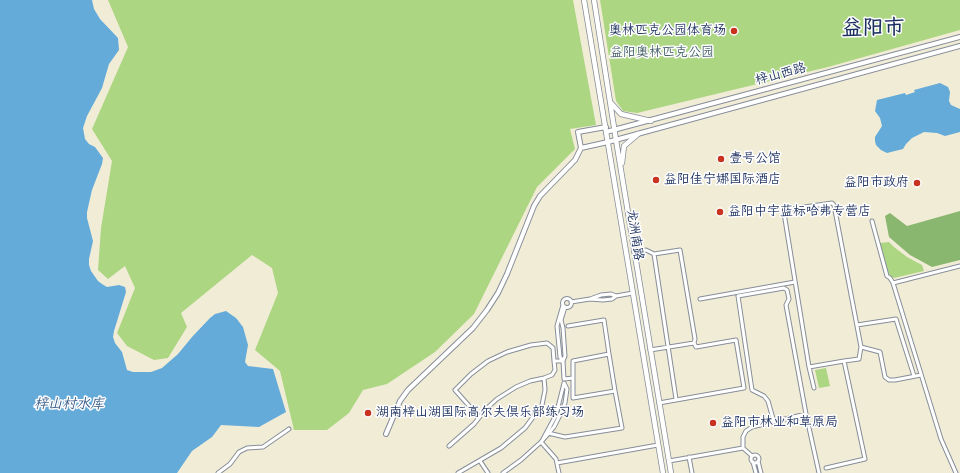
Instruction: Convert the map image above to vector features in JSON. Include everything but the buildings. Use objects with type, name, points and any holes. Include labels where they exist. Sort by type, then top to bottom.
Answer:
[{"type":"main road","name":"龙洲南路","points":[[584,0],[663,473]]},
{"type":"main road","name":"龙洲南路","points":[[594,0],[621,175],[671,473]]},
{"type":"main road","points":[[609,99],[613,106],[621,114],[651,121]]},
{"type":"main road","points":[[621,175],[624,146],[638,134]]},
{"type":"street","name":"梓山西路","points":[[960,37],[651,121],[614,130],[606,129],[578,132],[580,148],[616,140],[960,46]]},
{"type":"street","points":[[386,434],[400,401],[408,390],[473,328],[487,310],[498,293],[507,274],[534,206],[540,196],[575,160],[580,148]]},
{"type":"street","points":[[809,367],[859,359],[861,347],[834,206],[832,203],[784,210],[809,367],[814,388]]},
{"type":"street","points":[[872,221],[887,276],[890,278],[892,283],[941,439],[956,473]]},
{"type":"street","points":[[634,252],[646,250],[654,254],[680,250],[695,339],[694,343],[696,347],[736,340],[744,388],[659,402]]},
{"type":"street","points":[[654,254],[676,400]]},
{"type":"street","points":[[892,283],[960,266]]},
{"type":"street","points":[[700,299],[795,282]]},
{"type":"street","points":[[774,422],[768,400],[764,396],[752,390],[738,296],[784,288],[787,290],[789,299],[786,305],[806,414],[819,473]]},
{"type":"street","points":[[564,306],[569,306],[571,302],[590,299],[612,299],[616,296],[633,293]]},
{"type":"street","points":[[542,440],[556,414],[564,381],[563,360],[565,356],[561,320],[564,306],[563,301],[568,299],[571,302]]},
{"type":"street","points":[[563,360],[560,357],[557,326],[564,306]]},
{"type":"street","points":[[857,325],[896,319],[914,376]]},
{"type":"street","points":[[548,434],[564,437],[622,428],[604,320],[568,326]]},
{"type":"street","points":[[449,446],[474,424],[486,409],[497,399],[516,387],[530,381],[552,375],[555,370],[553,348],[547,343],[531,345],[506,352],[488,361],[455,390],[479,417]]},
{"type":"street","points":[[650,350],[694,343]]},
{"type":"street","points":[[861,347],[880,352],[885,377],[889,380],[921,375]]},
{"type":"street","points":[[609,354],[573,360],[573,398],[615,391]]},
{"type":"street","points":[[554,361],[563,360]]},
{"type":"street","points":[[826,468],[865,459],[844,361]]},
{"type":"street","points":[[458,473],[501,448],[525,428],[534,418],[542,404],[545,390],[544,378]]},
{"type":"street","points":[[564,381],[573,378]]},
{"type":"street","points":[[503,473],[521,460],[554,427],[560,415],[567,389],[564,381]]},
{"type":"street","points":[[760,473],[758,458],[756,455],[752,456],[743,448],[743,437],[746,432],[752,427],[806,414]]},
{"type":"street","points":[[218,473],[230,464],[239,452],[247,448],[263,447],[289,429]]},
{"type":"street","points":[[542,440],[556,459],[559,473]]},
{"type":"street","points":[[557,462],[658,445]]},
{"type":"street","points":[[669,461],[743,448]]},
{"type":"street","points":[[752,456],[751,459],[756,473]]},
{"type":"street","points":[[689,457],[692,473]]},
{"type":"street","points":[[480,461],[488,473]]},
{"type":"street","points":[[753,462],[758,461]]},
{"type":"green space","points":[[108,0],[573,0],[596,125],[570,129],[575,149],[537,187],[474,314],[435,352],[387,384],[363,390],[349,413],[327,430],[294,430],[280,371],[255,350],[278,293],[272,268],[252,255],[181,313],[187,327],[168,358],[154,360],[127,346],[117,333],[135,288],[125,266],[108,279],[98,270],[101,228],[112,161],[92,129],[128,47]]},
{"type":"green space","name":"益阳奥林匹克公园","points":[[600,0],[960,0],[960,30],[828,67],[637,113],[623,111],[616,101]]},
{"type":"green space","points":[[960,211],[960,260],[932,267],[910,255],[889,237],[885,216],[890,213],[907,226]]},
{"type":"green space","points":[[889,242],[907,257],[922,265],[924,271],[894,278],[889,275],[880,243]]},
{"type":"green space","points":[[826,368],[830,386],[819,388],[815,370]]},
{"type":"water","name":"梓山村水库","points":[[0,0],[92,0],[94,9],[100,19],[118,38],[119,50],[109,64],[102,88],[87,116],[83,128],[85,139],[89,144],[95,147],[103,158],[92,190],[87,212],[87,218],[93,241],[89,265],[91,271],[102,284],[107,287],[119,285],[125,287],[126,292],[113,337],[115,343],[122,352],[127,370],[133,372],[151,372],[162,368],[178,354],[210,318],[215,314],[226,311],[236,318],[243,327],[248,345],[245,362],[248,366],[273,369],[286,412],[259,427],[221,425],[212,437],[192,451],[177,473],[0,473]]},
{"type":"water","points":[[940,83],[948,87],[950,92],[949,101],[951,105],[960,109],[960,132],[945,136],[937,133],[924,132],[912,138],[903,149],[887,153],[881,150],[876,145],[875,141],[875,137],[882,126],[880,118],[875,111],[877,100],[905,93],[906,95],[915,92],[914,90]]},
{"type":"place","name":"奥林匹克公园体育场","points":[[734,31]]},
{"type":"place","name":"壹号公馆","points":[[721,159]]},
{"type":"place","name":"益阳佳宁娜国际酒店","points":[[656,180]]},
{"type":"place","name":"益阳市政府","points":[[917,183]]},
{"type":"place","name":"益阳中宇蓝标哈弗专营店","points":[[720,212]]},
{"type":"place","name":"湖南梓山湖国际高尔夫俱乐部练习场","points":[[368,413]]},
{"type":"place","name":"益阳市林业和草原局","points":[[713,423]]},
{"type":"district","name":"益阳市","points":[[873,30]]}]
